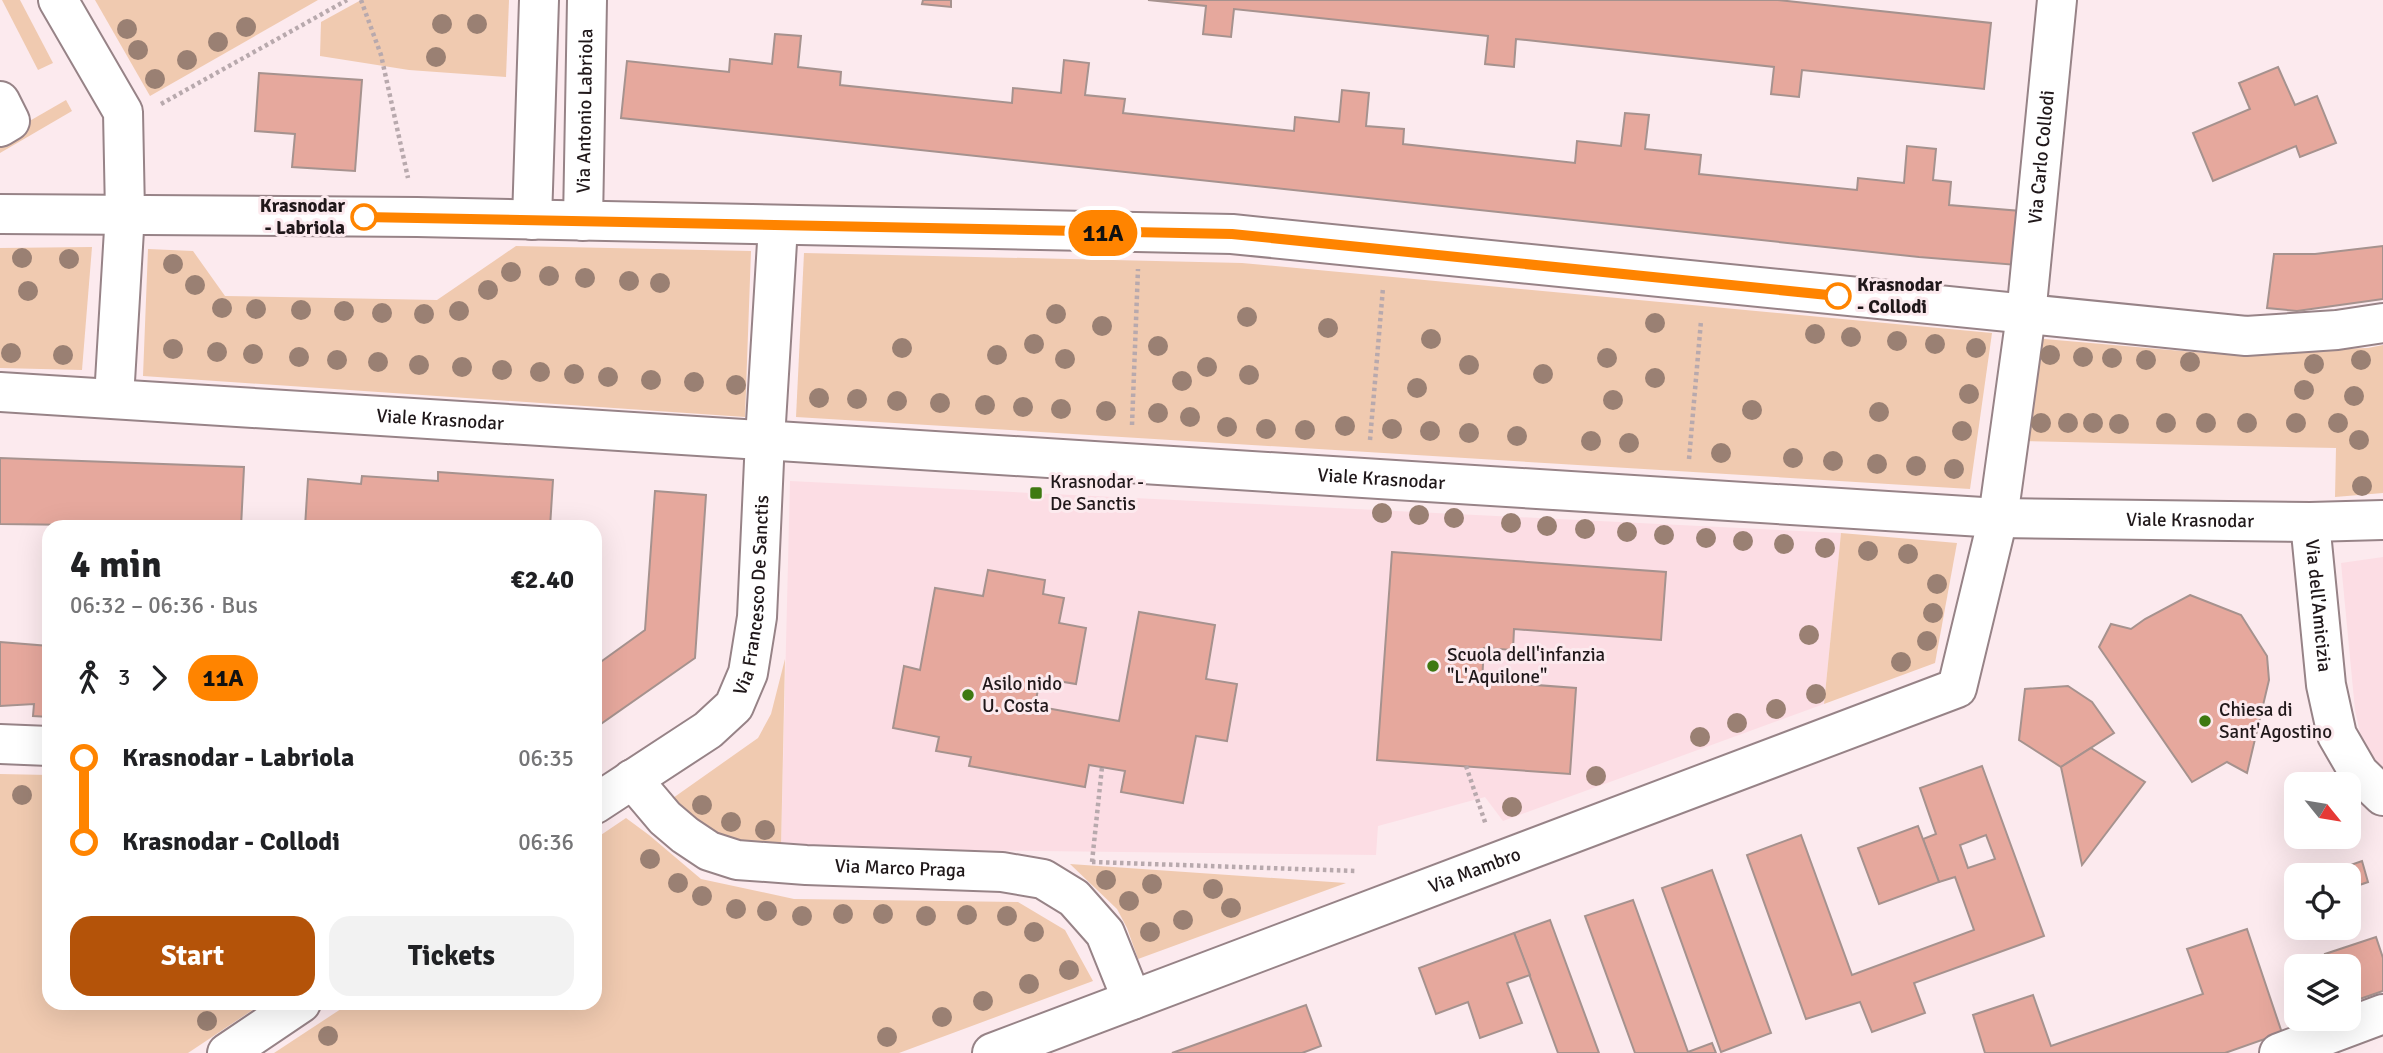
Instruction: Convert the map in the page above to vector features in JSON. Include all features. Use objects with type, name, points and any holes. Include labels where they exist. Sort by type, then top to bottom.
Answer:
[{"type":"street","points":[[58,0],[122,112],[125,213],[114,398]]},
{"type":"street","points":[[532,220],[539,0]]},
{"type":"street","name":"Via Antonio Labriola","points":[[583,221],[587,0]]},
{"type":"street","name":"Via Carlo Collodi","points":[[2026,315],[2057,0]]},
{"type":"street","points":[[0,102],[10,121],[0,127]]},
{"type":"street","points":[[0,214],[417,217],[1232,234],[2246,336],[2337,330],[2383,323]]},
{"type":"street","points":[[765,439],[778,226]]},
{"type":"street","points":[[1998,518],[2026,315]]},
{"type":"street","name":"Viale Krasnodar","points":[[0,392],[1998,518],[2310,522],[2383,520]]},
{"type":"street","name":"Via Francesco De Sanctis","points":[[602,799],[708,730],[734,706],[748,673],[757,617],[765,439]]},
{"type":"street","name":"Via Mambro","points":[[992,1053],[1957,688],[1998,518]]},
{"type":"street","name":"Via dell'Amicizia","points":[[2310,522],[2326,685],[2336,735],[2358,773],[2383,796]]},
{"type":"street","points":[[0,744],[42,746]]},
{"type":"street","name":"Via Marco Praga","points":[[632,779],[665,818],[685,835],[709,850],[737,860],[1002,872],[1043,879],[1074,898],[1098,925],[1117,961],[1132,1000]]},
{"type":"street","points":[[227,1053],[291,1010]]},
{"type":"street","points":[[2279,1053],[2382,1017]]},
{"type":"path","points":[[123,126],[347,0]]},
{"type":"path","points":[[361,0],[381,55],[417,217]]},
{"type":"path","points":[[1130,462],[1139,233]]},
{"type":"path","points":[[1367,477],[1387,249]]},
{"type":"path","points":[[1685,498],[1704,282]]},
{"type":"path","points":[[1466,766],[1499,861]]},
{"type":"path","points":[[1102,768],[1092,862],[1363,871]]},
{"type":"shaded area","points":[[2,0],[20,0],[53,63],[38,70]]},
{"type":"shaded area","points":[[95,0],[318,0],[150,96]]},
{"type":"shaded area","points":[[361,0],[509,0],[506,77],[409,70],[320,56],[321,22]]},
{"type":"shaded area","points":[[66,100],[72,111],[0,153],[0,138]]},
{"type":"shaded area","points":[[516,246],[751,251],[745,417],[143,376],[148,249],[193,251],[225,296],[437,300]]},
{"type":"shaded area","points":[[92,247],[82,370],[0,368],[0,248]]},
{"type":"shaded area","points":[[804,253],[1242,263],[1992,333],[1970,489],[796,417]]},
{"type":"shaded area","points":[[2033,338],[2205,353],[2368,348],[2383,345],[2383,493],[2335,497],[2336,448],[2017,441]]},
{"type":"shaded area","points":[[790,481],[1841,533],[1824,704],[1503,821],[1485,797],[1378,826],[1376,855],[781,848]]},
{"type":"shaded area","points":[[1841,533],[1957,543],[1935,663],[1824,704]]},
{"type":"shaded area","points":[[2383,557],[2383,770],[2362,741],[2355,710],[2341,563]]},
{"type":"shaded area","points":[[785,659],[781,848],[732,841],[694,821],[673,798],[758,738],[771,714]]},
{"type":"shaded area","points":[[0,774],[42,775],[42,1010],[252,1010],[188,1053],[0,1053]]},
{"type":"shaded area","points":[[626,818],[701,879],[794,899],[1018,902],[1065,930],[1093,981],[899,1053],[274,1053],[339,1010],[602,1010],[602,834]]},
{"type":"shaded area","points":[[1070,864],[1346,883],[1138,959],[1117,909]]},
{"type":"building","points":[[923,0],[951,0],[951,7],[922,4]]},
{"type":"building","points":[[1148,0],[1778,0],[1991,23],[1984,89],[1802,70],[1799,97],[1771,94],[1774,67],[1516,39],[1514,67],[1485,64],[1488,36],[1234,9],[1231,37],[1203,34],[1206,6]]},
{"type":"building","points":[[775,34],[801,36],[798,67],[841,72],[840,85],[1012,103],[1013,88],[1061,93],[1064,60],[1089,63],[1085,95],[1125,99],[1123,113],[1294,131],[1295,117],[1339,122],[1342,90],[1369,93],[1366,126],[1404,129],[1403,144],[1575,163],[1577,141],[1621,146],[1625,113],[1649,115],[1645,149],[1701,155],[1699,174],[1857,190],[1858,178],[1904,183],[1907,146],[1936,149],[1933,180],[1951,182],[1949,205],[2021,211],[2017,265],[1919,257],[621,118],[627,61],[729,72],[730,59],[772,64]]},
{"type":"building","points":[[2278,67],[2295,105],[2317,96],[2336,143],[2300,157],[2296,146],[2213,181],[2193,133],[2250,109],[2239,83]]},
{"type":"building","points":[[259,73],[362,80],[355,171],[292,167],[295,134],[255,131]]},
{"type":"building","points":[[2383,246],[2383,299],[2297,311],[2267,308],[2274,254],[2315,254]]},
{"type":"building","points":[[0,458],[244,467],[241,520],[42,520],[42,525],[0,524]]},
{"type":"building","points":[[438,472],[553,480],[550,520],[305,520],[308,479],[361,484],[362,476],[438,481]]},
{"type":"building","points":[[655,491],[706,495],[695,658],[602,723],[602,661],[645,630]]},
{"type":"building","name":"Scuola dell'infanzia \"L'Aquilone\"","points":[[1392,552],[1666,572],[1661,640],[1514,629],[1513,650],[1484,648],[1482,681],[1576,688],[1570,774],[1377,760]]},
{"type":"building","name":"Asilo nido U. Costa","points":[[988,570],[1045,580],[1043,594],[1064,598],[1059,623],[1086,628],[1076,684],[1040,678],[1035,706],[1119,721],[1139,612],[1215,625],[1206,679],[1237,684],[1227,741],[1196,736],[1183,803],[1121,792],[1125,771],[1089,765],[1085,787],[969,766],[971,757],[936,751],[939,737],[893,728],[904,666],[920,670],[935,588],[983,596]]},
{"type":"building","name":"Chiesa di Sant'Agostino","points":[[2190,595],[2241,615],[2267,656],[2269,680],[2247,773],[2227,762],[2192,782],[2099,647],[2111,624],[2131,629]]},
{"type":"building","points":[[0,642],[42,645],[42,717],[33,716],[34,704],[0,706]]},
{"type":"building","points":[[2068,686],[2092,702],[2114,733],[2061,767],[2019,740],[2025,689]]},
{"type":"building","points":[[2091,748],[2145,782],[2082,865],[2061,767]]},
{"type":"building","points":[[1982,766],[2044,936],[1914,983],[1925,1013],[1872,1032],[1860,1002],[1806,1019],[1747,855],[1801,835],[1852,975],[1974,930],[1955,877],[1939,882],[1923,839],[1936,834],[1920,788]],"holes":[[[1986,835],[1995,859],[1968,868],[1960,845]]]},
{"type":"building","points":[[1918,826],[1939,882],[1879,904],[1858,848]]},
{"type":"building","points":[[2362,861],[2368,882],[2361,884],[2361,863],[2356,863]]},
{"type":"building","points":[[1712,870],[1771,1033],[1721,1052],[1662,888]]},
{"type":"building","points":[[1633,900],[1688,1052],[1712,1043],[1716,1053],[1635,1053],[1585,916]]},
{"type":"building","points":[[1550,920],[1599,1053],[1558,1053],[1514,933]]},
{"type":"building","points":[[2247,929],[2282,1033],[2225,1053],[1985,1053],[1973,1015],[2033,995],[2051,1046],[2203,994],[2187,949]]},
{"type":"building","points":[[1514,933],[1530,975],[1507,983],[1522,1023],[1480,1038],[1468,1002],[1436,1014],[1419,968]]},
{"type":"building","points":[[2376,937],[2383,958],[2383,991],[2361,999],[2361,954],[2325,954]]},
{"type":"building","points":[[1306,1005],[1321,1046],[1302,1053],[1172,1053]]},
{"type":"bus line","name":"11A","points":[[364,217],[1232,234],[1838,296]]},
{"type":"place","name":"Krasnodar - Labriola","points":[[364,217]]},
{"type":"place","name":"Krasnodar - Collodi","points":[[1838,296]]},
{"type":"place","name":"Krasnodar - De Sanctis","points":[[1036,493]]},
{"type":"place","name":"Scuola dell'infanzia \"L'Aquilone\"","points":[[1433,666]]},
{"type":"place","name":"Asilo nido U. Costa","points":[[968,695]]},
{"type":"place","name":"Chiesa di Sant'Agostino","points":[[2205,721]]}]
